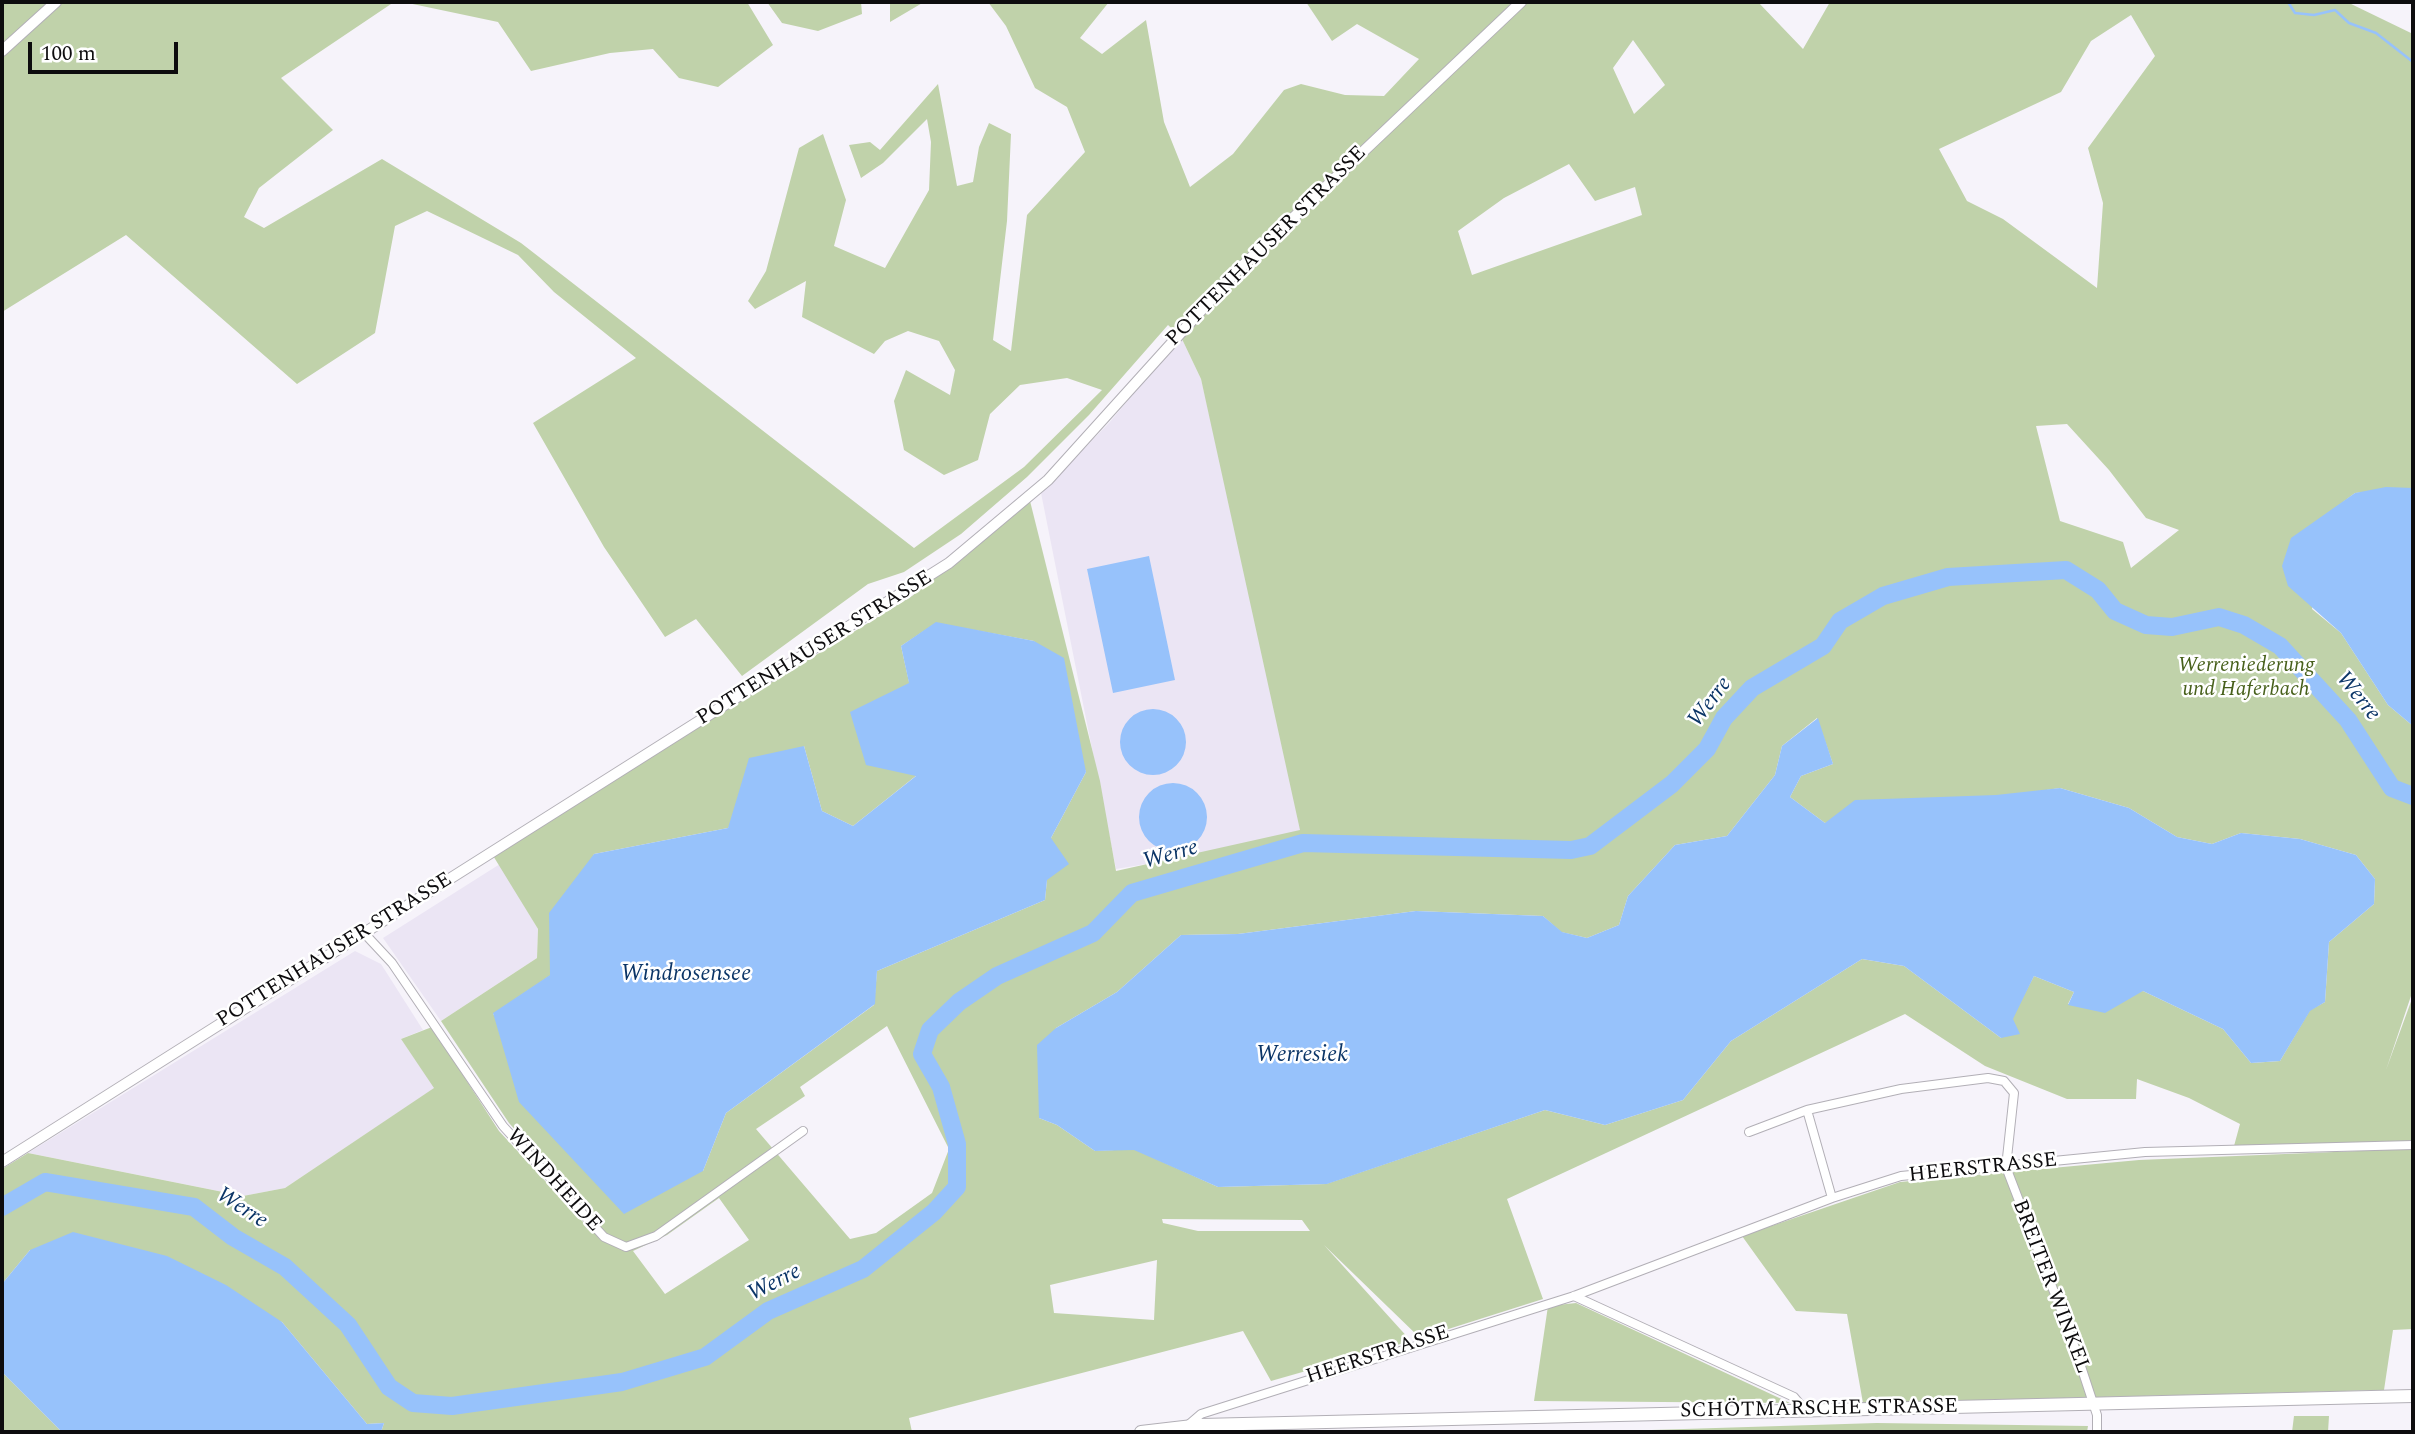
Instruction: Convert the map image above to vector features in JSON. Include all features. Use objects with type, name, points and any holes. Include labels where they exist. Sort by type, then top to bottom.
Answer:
[{"type":"main road","name":"SCHÖTMARSCHE STRASSE","points":[[1141,1432],[1187,1426],[2413,1396]]},
{"type":"street","points":[[2,51],[55,2]]},
{"type":"street","name":"POTTENHAUSER STRASSE","points":[[2,1163],[896,597],[970,547],[1048,480],[1235,273],[1521,2]]},
{"type":"street","name":"WINDHEIDE","points":[[364,933],[392,963],[503,1126],[604,1237],[626,1247],[656,1236],[803,1131]]},
{"type":"street","name":"BREITER WINKEL","points":[[1749,1132],[1807,1110],[1901,1089],[1988,1078],[2004,1081],[2014,1093],[2006,1167],[2071,1336],[2096,1415],[2097,1432]]},
{"type":"street","points":[[1807,1110],[1832,1198]]},
{"type":"street","name":"HEERSTRASSE","points":[[1187,1426],[1201,1414],[1574,1296],[1832,1198],[1901,1176],[2145,1152],[2413,1145]]},
{"type":"street","points":[[1574,1296],[1794,1397],[1805,1410]]},
{"type":"shaded area","points":[[1181,337],[1201,379],[1309,837],[1116,869],[1041,493],[1109,423]]},
{"type":"shaded area","points":[[500,864],[538,929],[537,958],[441,1021],[383,938]]},
{"type":"shaded area","points":[[355,951],[381,964],[423,1030],[401,1039],[435,1088],[285,1188],[243,1196],[28,1153]]},
{"type":"green space","name":"Werreniederung und Haferbach","points":[[2,2],[394,2],[281,78],[333,130],[259,188],[244,217],[264,228],[382,159],[521,243],[914,548],[1024,467],[1102,390],[1067,378],[1020,385],[990,414],[978,460],[944,475],[904,450],[894,401],[906,370],[950,395],[955,370],[939,341],[908,331],[885,341],[874,354],[802,317],[806,281],[755,309],[748,301],[766,271],[799,148],[823,134],[846,200],[834,246],[885,268],[929,190],[931,142],[927,119],[883,163],[861,178],[849,145],[870,142],[880,150],[938,84],[957,186],[973,182],[979,147],[989,123],[1011,134],[1007,221],[993,340],[1011,351],[1027,215],[1085,152],[1067,107],[1035,88],[1006,26],[988,2],[1109,2],[1080,38],[1102,54],[1146,20],[1164,122],[1190,187],[1233,154],[1284,90],[1301,84],[1345,95],[1384,96],[1419,59],[1357,24],[1332,41],[1306,2],[1758,2],[1803,49],[1830,2],[2347,2],[2413,34],[2413,488],[2355,493],[2331,511],[2312,609],[2341,633],[2388,705],[2413,726],[2413,990],[2386,1070],[2413,996],[2413,1329],[2393,1330],[2384,1390],[1863,1403],[1847,1314],[1796,1311],[1742,1236],[1900,1182],[2139,1160],[2358,1151],[2359,1145],[2234,1146],[2240,1124],[2189,1098],[2137,1079],[2136,1099],[2067,1099],[1985,1066],[1905,1014],[1507,1199],[1543,1299],[1420,1338],[1324,1245],[1411,1341],[1271,1381],[1243,1331],[909,1418],[912,1432],[381,1432],[384,1423],[367,1424],[282,1322],[30,1250],[2,1284],[2,1169],[28,1153],[243,1196],[285,1188],[434,1088],[401,1039],[432,1027],[499,1131],[584,1223],[591,1213],[509,1123],[441,1021],[537,958],[538,929],[492,854],[912,596],[1030,501],[1100,781],[1116,871],[1300,830],[1201,379],[1181,337],[1168,325],[1089,415],[1027,477],[961,534],[904,572],[868,584],[742,676],[696,619],[665,637],[604,547],[533,423],[636,358],[554,292],[518,255],[427,211],[395,226],[375,333],[297,384],[126,235],[2,312]],"holes":[[[2131,15],[2155,56],[2088,148],[2103,203],[2097,288],[2003,219],[1967,201],[1939,149],[2061,92],[2091,41]],[[1633,40],[1665,85],[1634,114],[1613,68]],[[1569,164],[1595,201],[1635,187],[1642,215],[1472,275],[1458,231],[1504,198]],[[2067,424],[2109,470],[2146,518],[2179,530],[2131,568],[2123,542],[2060,521],[2036,426]],[[936,623],[1034,641],[1086,772],[1051,838],[1045,900],[877,971],[874,1005],[726,1113],[703,1171],[493,1014],[551,975],[594,854],[728,828],[804,746],[822,811],[853,826],[917,775],[909,682],[901,646]],[[1817,718],[1833,764],[1801,776],[1790,797],[1825,823],[2060,788],[2129,808],[2177,837],[2212,844],[2241,833],[2300,839],[2356,855],[2375,879],[2374,904],[2329,942],[2325,1002],[2310,1010],[2280,1061],[2251,1063],[2223,1029],[2143,991],[2068,1004],[2074,992],[2034,976],[2001,1038],[1904,966],[1862,959],[1731,1041],[1683,1100],[1605,1125],[1545,1110],[1326,1184],[1218,1187],[1134,1149],[1095,1151],[1057,1125],[1039,1118],[1056,1028],[1117,992],[1181,935],[1238,934],[1416,911],[1543,916],[1561,932],[1587,938],[1619,925],[1628,896],[1675,845],[1727,836],[1775,775],[1782,746]],[[887,1026],[949,1149],[932,1193],[876,1233],[850,1239],[756,1129],[805,1096],[800,1087]],[[719,1198],[749,1240],[665,1294],[633,1251],[667,1235]],[[1162,1219],[1302,1220],[1310,1231],[1198,1231],[1163,1223]],[[1157,1260],[1154,1320],[1054,1313],[1050,1285]]]},
{"type":"green space","points":[[403,2],[747,2],[773,45],[718,87],[679,78],[653,49],[610,53],[531,71],[498,22]]},
{"type":"green space","points":[[767,2],[861,2],[862,14],[818,31],[782,23]]},
{"type":"green space","points":[[890,2],[924,2],[890,22]]},
{"type":"green space","points":[[1576,1303],[1790,1403],[1534,1401],[1548,1306]]},
{"type":"green space","points":[[2,1372],[62,1432],[2,1432]]},
{"type":"green space","points":[[2294,1416],[2329,1416],[2328,1432],[2292,1432]]},
{"type":"green space","points":[[1877,1423],[2088,1426],[2087,1432],[1587,1432]]},
{"type":"water","points":[[2386,487],[2413,488],[2413,726],[2388,705],[2341,633],[2288,586],[2282,566],[2291,538],[2355,493]]},
{"type":"water","points":[[1149,556],[1175,680],[1113,693],[1087,569]]},
{"type":"water","name":"Windrosensee","points":[[936,622],[1034,641],[1064,658],[1086,772],[1051,838],[1069,864],[1047,880],[1045,900],[877,971],[875,1004],[726,1113],[703,1171],[624,1214],[519,1102],[493,1013],[550,975],[549,913],[594,854],[728,828],[749,758],[804,746],[822,811],[853,826],[916,776],[866,765],[850,712],[909,683],[901,646]]},
{"type":"water","points":[[1159,709],[1177,718],[1184,729],[1184,755],[1177,766],[1166,773],[1147,775],[1129,766],[1122,755],[1120,736],[1129,718],[1140,711]]},
{"type":"water","name":"Werresiek","points":[[1818,718],[1833,764],[1801,776],[1790,797],[1825,823],[1855,800],[1996,795],[2060,788],[2129,808],[2177,837],[2212,844],[2241,833],[2300,839],[2356,855],[2375,879],[2374,904],[2329,942],[2325,1002],[2310,1011],[2280,1061],[2251,1063],[2223,1029],[2143,991],[2105,1013],[2068,1005],[2074,992],[2034,976],[2013,1019],[2020,1034],[2001,1038],[1904,966],[1862,959],[1731,1041],[1683,1100],[1605,1125],[1545,1110],[1327,1184],[1218,1187],[1134,1150],[1095,1151],[1057,1125],[1039,1118],[1037,1045],[1056,1028],[1117,992],[1181,935],[1238,934],[1416,911],[1543,916],[1562,932],[1587,938],[1619,925],[1628,896],[1675,845],[1727,836],[1775,775],[1782,746]]},
{"type":"water","points":[[1166,783],[1180,783],[1192,788],[1202,798],[1207,817],[1202,836],[1192,846],[1180,851],[1166,851],[1154,846],[1144,836],[1139,824],[1139,810],[1144,798],[1154,788]]},
{"type":"water","points":[[73,1232],[167,1256],[226,1285],[282,1322],[367,1424],[384,1423],[381,1432],[62,1432],[2,1372],[2,1284],[30,1250]]},
{"type":"waterway","points":[[2288,2],[2295,13],[2314,15],[2335,10],[2349,23],[2376,33],[2413,62]]},
{"type":"waterway","name":"Werre","points":[[2,1207],[45,1182],[194,1207],[233,1237],[285,1267],[348,1325],[389,1387],[413,1403],[452,1406],[622,1382],[705,1357],[768,1311],[863,1269],[934,1212],[957,1187],[957,1144],[941,1087],[922,1054],[930,1030],[959,1002],[997,976],[1093,933],[1132,893],[1303,843],[1571,850],[1590,846],[1672,784],[1707,749],[1724,718],[1752,688],[1823,646],[1840,621],[1883,596],[1948,577],[2066,570],[2098,590],[2115,611],[2146,625],[2172,627],[2219,617],[2244,625],[2280,646],[2348,720],[2392,788],[2413,796]]}]
